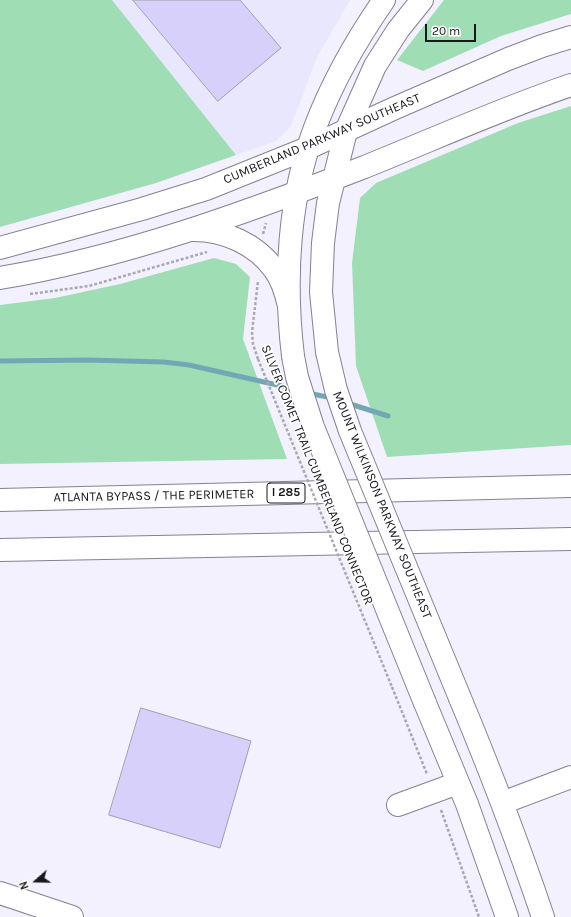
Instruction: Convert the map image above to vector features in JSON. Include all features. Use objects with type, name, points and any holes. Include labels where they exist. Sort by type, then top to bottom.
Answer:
[{"type":"main road","points":[[384,0],[361,34],[340,71],[316,125],[308,148],[292,219],[289,266],[289,306],[293,356],[297,377],[313,427],[458,783],[504,913]]},
{"type":"main road","name":"MOUNT WILKINSON PARKWAY SOUTHEAST","points":[[422,0],[398,30],[375,66],[346,131],[328,203],[321,267],[323,316],[327,352],[336,390],[350,431],[502,803],[543,917]]},
{"type":"main road","name":"CUMBERLAND PARKWAY SOUTHEAST","points":[[0,248],[135,211],[206,189],[308,148],[508,59],[571,37]]},
{"type":"main road","points":[[0,278],[42,270],[109,254],[190,230],[362,168],[490,114],[571,85]]},
{"type":"main road","points":[[190,230],[204,230],[224,234],[254,249],[265,258],[275,270],[286,292],[289,306]]},
{"type":"main road","name":"ATLANTA BYPASS / THE PERIMETER","points":[[0,500],[571,486]]},
{"type":"main road","points":[[0,550],[571,540]]},
{"type":"main road","points":[[502,803],[571,777]]},
{"type":"main road","points":[[398,805],[458,783]]},
{"type":"main road","points":[[0,893],[21,909],[68,916]]},
{"type":"path","points":[[30,294],[89,286],[208,252]]},
{"type":"path","name":"SILVER COMET TRAIL CUMBERLAND CONNECTOR","points":[[259,276],[252,332],[253,344],[392,687]]},
{"type":"shaded area","points":[[112,0],[350,0],[317,57],[291,126],[276,141],[236,155]]},
{"type":"green space","points":[[0,0],[112,0],[236,155],[156,183],[0,227]]},
{"type":"green space","points":[[444,0],[571,0],[571,14],[501,36],[423,71],[397,60]]},
{"type":"green space","points":[[571,106],[571,445],[387,457],[356,366],[352,263],[360,198],[376,183],[518,123]]},
{"type":"green space","points":[[214,258],[236,264],[250,277],[243,339],[287,459],[0,464],[0,305],[55,298],[120,284]]},
{"type":"building","points":[[133,0],[240,0],[281,48],[218,101]]},
{"type":"building","points":[[141,708],[251,741],[220,848],[109,815]]},
{"type":"waterway","points":[[0,361],[87,360],[164,362],[189,365],[295,389]]},
{"type":"waterway","points":[[308,393],[332,398]]},
{"type":"waterway","points":[[347,403],[388,416]]}]
